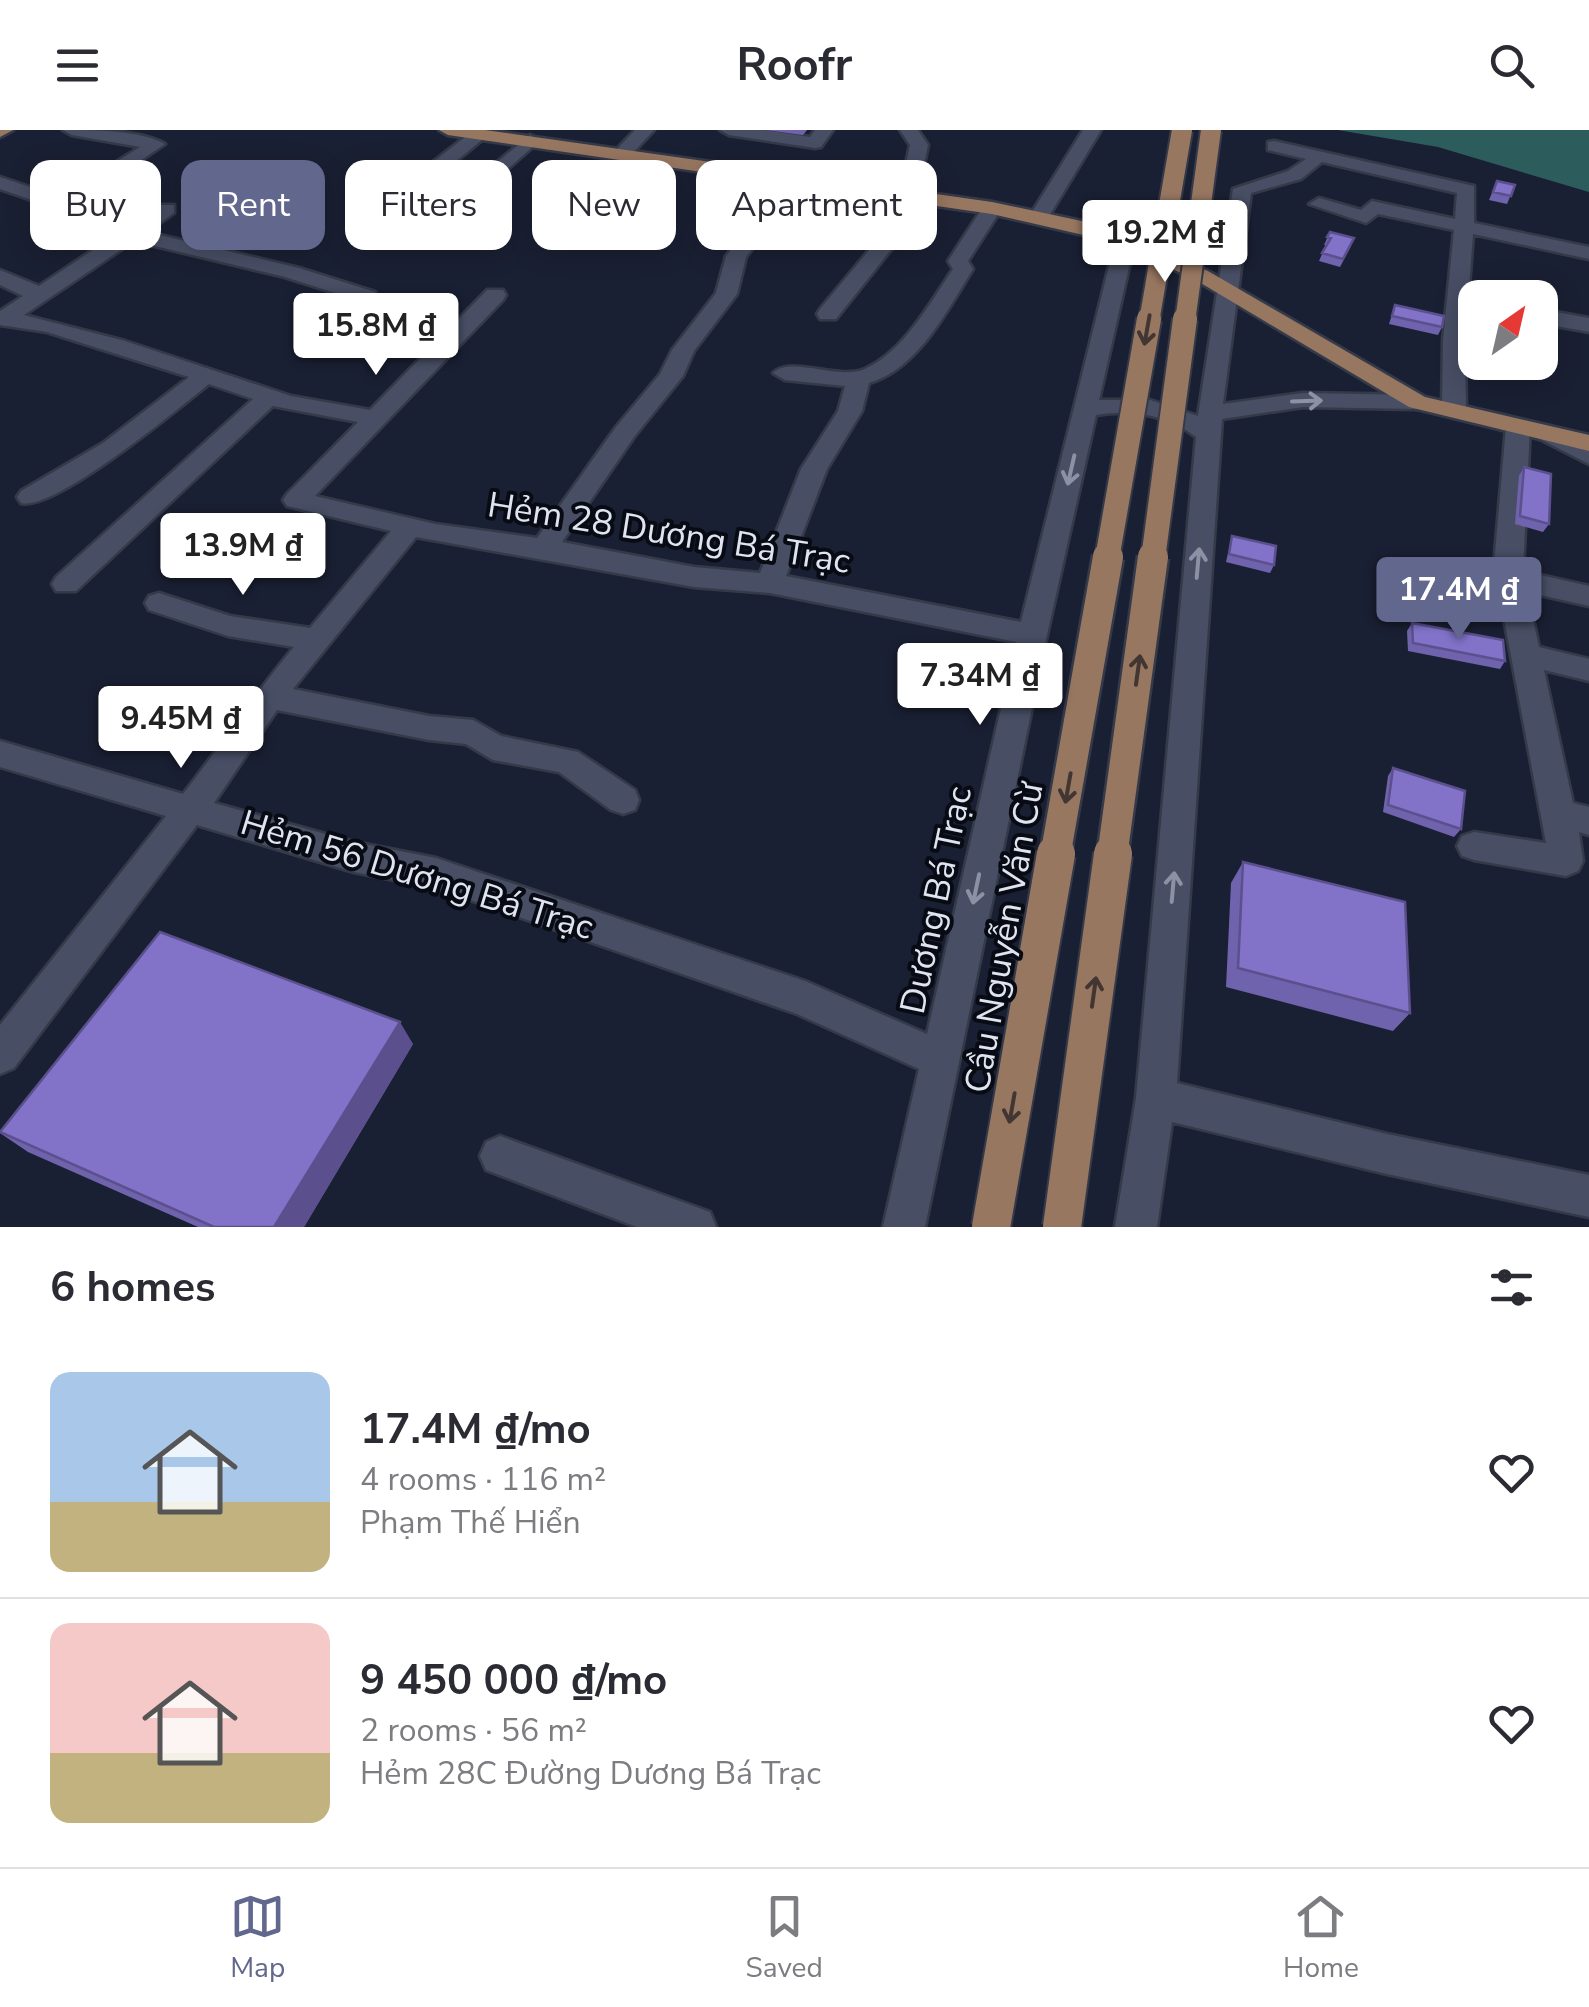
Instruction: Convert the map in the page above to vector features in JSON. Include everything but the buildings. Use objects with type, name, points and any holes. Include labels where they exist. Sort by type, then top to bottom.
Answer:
[{"type":"main road","name":"Cầu Nguyễn Văn Cừ","points":[[992,1227],[1182,130]]},
{"type":"main road","points":[[1062,1227],[1211,130]]},
{"type":"main road","points":[[464,131],[696,163]]},
{"type":"main road","points":[[937,200],[1039,217],[1121,238],[1228,290],[1417,402],[1589,443]]},
{"type":"street","points":[[72,130],[156,144],[131,160]]},
{"type":"street","points":[[623,152],[644,130]]},
{"type":"street","points":[[729,130],[815,142],[824,130]]},
{"type":"street","points":[[909,130],[919,145],[918,160]]},
{"type":"street","points":[[1039,217],[1092,130]]},
{"type":"street","points":[[438,160],[464,131]]},
{"type":"street","points":[[507,160],[530,140]]},
{"type":"street","points":[[1274,146],[1466,190],[1465,280]]},
{"type":"street","points":[[1136,1227],[1156,1098],[1209,424],[1242,190],[1308,170],[1319,155]]},
{"type":"street","points":[[0,183],[30,193]]},
{"type":"street","points":[[1319,204],[1366,217],[1372,207],[1589,253]]},
{"type":"street","points":[[785,373],[858,380],[892,362],[932,316],[963,269],[958,261],[992,208]]},
{"type":"street","points":[[161,214],[168,209]]},
{"type":"street","name":"Dương Bá Trạc","points":[[904,1227],[1032,635],[1121,258],[1121,238]]},
{"type":"street","points":[[161,241],[292,272],[366,298]]},
{"type":"street","points":[[4,318],[106,250]]},
{"type":"street","points":[[544,548],[671,376],[684,350],[726,294],[741,250]]},
{"type":"street","points":[[828,314],[876,250]]},
{"type":"street","points":[[0,276],[22,290],[42,293]]},
{"type":"street","points":[[4,318],[50,326],[270,396],[374,418],[495,294]]},
{"type":"street","points":[[1558,319],[1589,325]]},
{"type":"street","points":[[30,497],[112,448],[208,374]]},
{"type":"street","points":[[1454,412],[1458,375]]},
{"type":"street","points":[[770,584],[814,469],[850,411],[858,380]]},
{"type":"street","points":[[66,584],[270,396]]},
{"type":"street","points":[[1085,410],[1128,404],[1209,424],[1303,400],[1417,402]]},
{"type":"street","name":"Hẻm 28 Dương Bá Trạc","points":[[374,418],[296,500],[410,528],[544,548],[694,577],[770,584],[1032,635]]},
{"type":"street","points":[[1474,846],[1566,861],[1574,817],[1524,654],[1508,565],[1518,427]]},
{"type":"street","points":[[1548,433],[1589,434]]},
{"type":"street","points":[[1548,433],[1589,456]]},
{"type":"street","points":[[0,1055],[238,749],[270,697],[410,528]]},
{"type":"street","points":[[1511,578],[1589,596]]},
{"type":"street","points":[[159,603],[228,626],[316,640]]},
{"type":"street","points":[[1524,654],[1589,670]]},
{"type":"street","points":[[270,697],[367,712],[429,728],[473,732],[492,746],[567,761],[623,800]]},
{"type":"street","name":"Hẻm 56 Dương Bá Trạc","points":[[0,754],[354,857],[436,873],[805,999],[939,1059]]},
{"type":"street","points":[[1156,1098],[1386,1154],[1589,1196]]},
{"type":"street","points":[[500,1156],[695,1227]]},
{"type":"shaded area","points":[[1338,130],[1589,130],[1589,192],[1438,147]]}]
